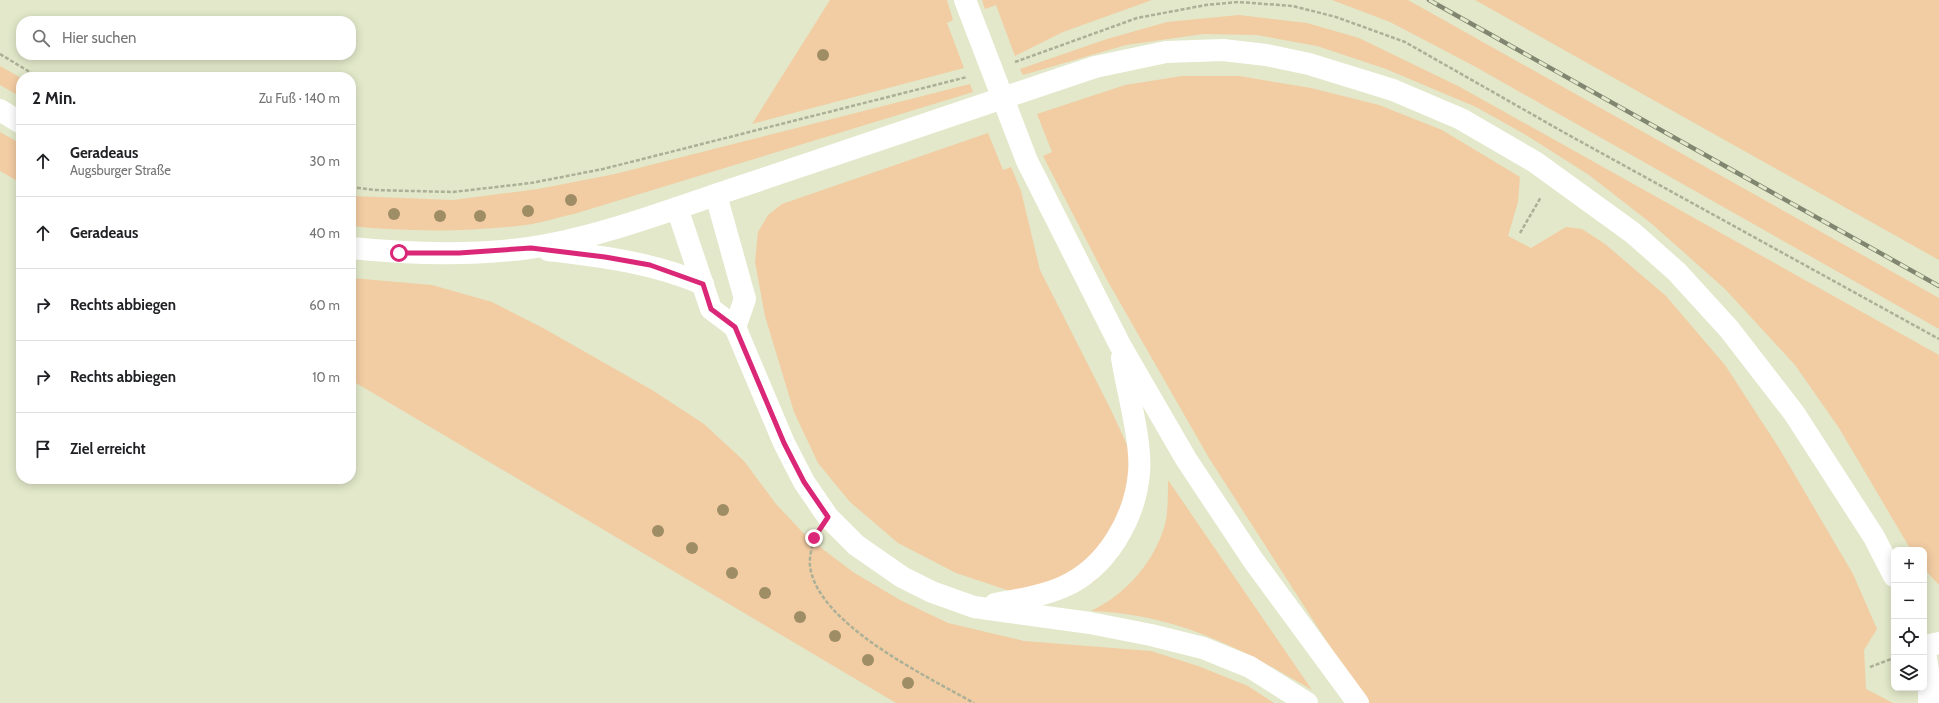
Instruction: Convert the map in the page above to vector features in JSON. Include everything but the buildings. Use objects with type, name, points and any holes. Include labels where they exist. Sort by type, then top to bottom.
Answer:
[{"type":"main road","points":[[968,7],[1027,161],[1120,345],[1186,459],[1253,560],[1340,681],[1358,703]]},
{"type":"main road","points":[[356,249],[399,253],[459,253],[531,248],[577,238],[716,195],[1095,67],[1166,52],[1223,50],[1266,55],[1309,64],[1393,90],[1461,119],[1535,162],[1633,233],[1677,272],[1729,329],[1794,413],[1874,537],[1891,570]]},
{"type":"main road","points":[[0,110],[16,120]]},
{"type":"main road","points":[[716,195],[744,299],[735,327]]},
{"type":"main road","points":[[676,208],[711,309],[735,327],[784,443],[804,482],[828,517],[856,545],[902,577],[932,592],[974,607],[1090,623],[1151,635],[1203,648],[1250,667],[1306,703]]},
{"type":"main road","points":[[531,248],[605,257],[650,265],[703,284]]},
{"type":"main road","points":[[974,607],[1019,600],[1064,587],[1100,561],[1116,538],[1131,512],[1139,472],[1138,442],[1120,345]]},
{"type":"main road","points":[[1927,645],[1939,643]]},
{"type":"main road","points":[[1926,655],[1930,677],[1929,703]]},
{"type":"path","points":[[1009,64],[1137,18],[1206,5],[1238,2],[1293,6],[1336,17],[1405,42],[1939,339]]},
{"type":"path","points":[[0,54],[30,72]]},
{"type":"path","points":[[356,188],[374,190],[453,192],[531,183],[603,169],[974,75]]},
{"type":"path","points":[[1520,233],[1554,176]]},
{"type":"path","points":[[828,517],[814,538],[809,565],[814,580],[826,601],[849,625],[887,653],[974,703]]},
{"type":"path","points":[[1870,667],[1891,659]]},
{"type":"shaded area","points":[[830,0],[947,0],[953,20],[947,23],[964,68],[752,124]]},
{"type":"shaded area","points":[[982,0],[1152,0],[1063,32],[1015,56],[996,5],[985,9]]},
{"type":"shaded area","points":[[1332,0],[1408,0],[1939,298],[1939,329],[1474,66],[1390,22]]},
{"type":"shaded area","points":[[1475,0],[1939,0],[1939,260]]},
{"type":"shaded area","points":[[1239,15],[1307,23],[1359,38],[1460,87],[1939,355],[1939,585],[1927,572],[1927,547],[1909,547],[1839,428],[1795,365],[1725,289],[1652,224],[1589,175],[1526,135],[1476,107],[1386,69],[1317,46],[1257,35],[1203,34],[1126,45],[1023,75],[1020,69],[1107,39],[1167,22]]},
{"type":"shaded area","points":[[0,66],[16,75],[16,94],[0,85]]},
{"type":"shaded area","points":[[1182,76],[1239,76],[1311,88],[1379,105],[1442,130],[1520,177],[1518,202],[1508,236],[1531,248],[1566,227],[1582,229],[1605,244],[1666,296],[1725,365],[1779,448],[1853,574],[1877,629],[1864,650],[1866,689],[1893,703],[1369,703],[1358,690],[1209,458],[1107,280],[1043,156],[1052,152],[1037,114],[1125,85]]},
{"type":"shaded area","points":[[970,84],[973,92],[574,214],[538,223],[460,230],[395,229],[356,226],[356,196],[453,200],[538,189],[615,174]]},
{"type":"shaded area","points":[[0,132],[16,141],[16,180],[0,171]]},
{"type":"shaded area","points":[[988,133],[1003,170],[1011,167],[1021,191],[1040,270],[1111,410],[1132,456],[1129,532],[1116,559],[1094,582],[1066,594],[1037,594],[1007,590],[956,573],[898,543],[850,502],[818,463],[794,412],[765,316],[755,262],[758,232],[768,215],[782,204]]},
{"type":"shaded area","points":[[356,278],[432,285],[492,302],[543,328],[652,390],[704,424],[744,461],[776,504],[808,538],[853,572],[900,600],[948,623],[1024,641],[1151,651],[1198,666],[1248,686],[1274,703],[896,703],[356,383]]},
{"type":"shaded area","points":[[1168,480],[1312,690],[1233,647],[1180,626],[1122,614],[1091,611],[1117,595],[1128,585],[1139,574],[1156,548],[1166,520],[1168,505]]},
{"type":"railway","points":[[1429,0],[1939,286]]},
{"type":"route","points":[[399,253],[496,252],[531,248],[605,257],[650,265],[703,284],[711,309],[735,327],[784,443],[804,482],[828,517],[814,538]]}]
